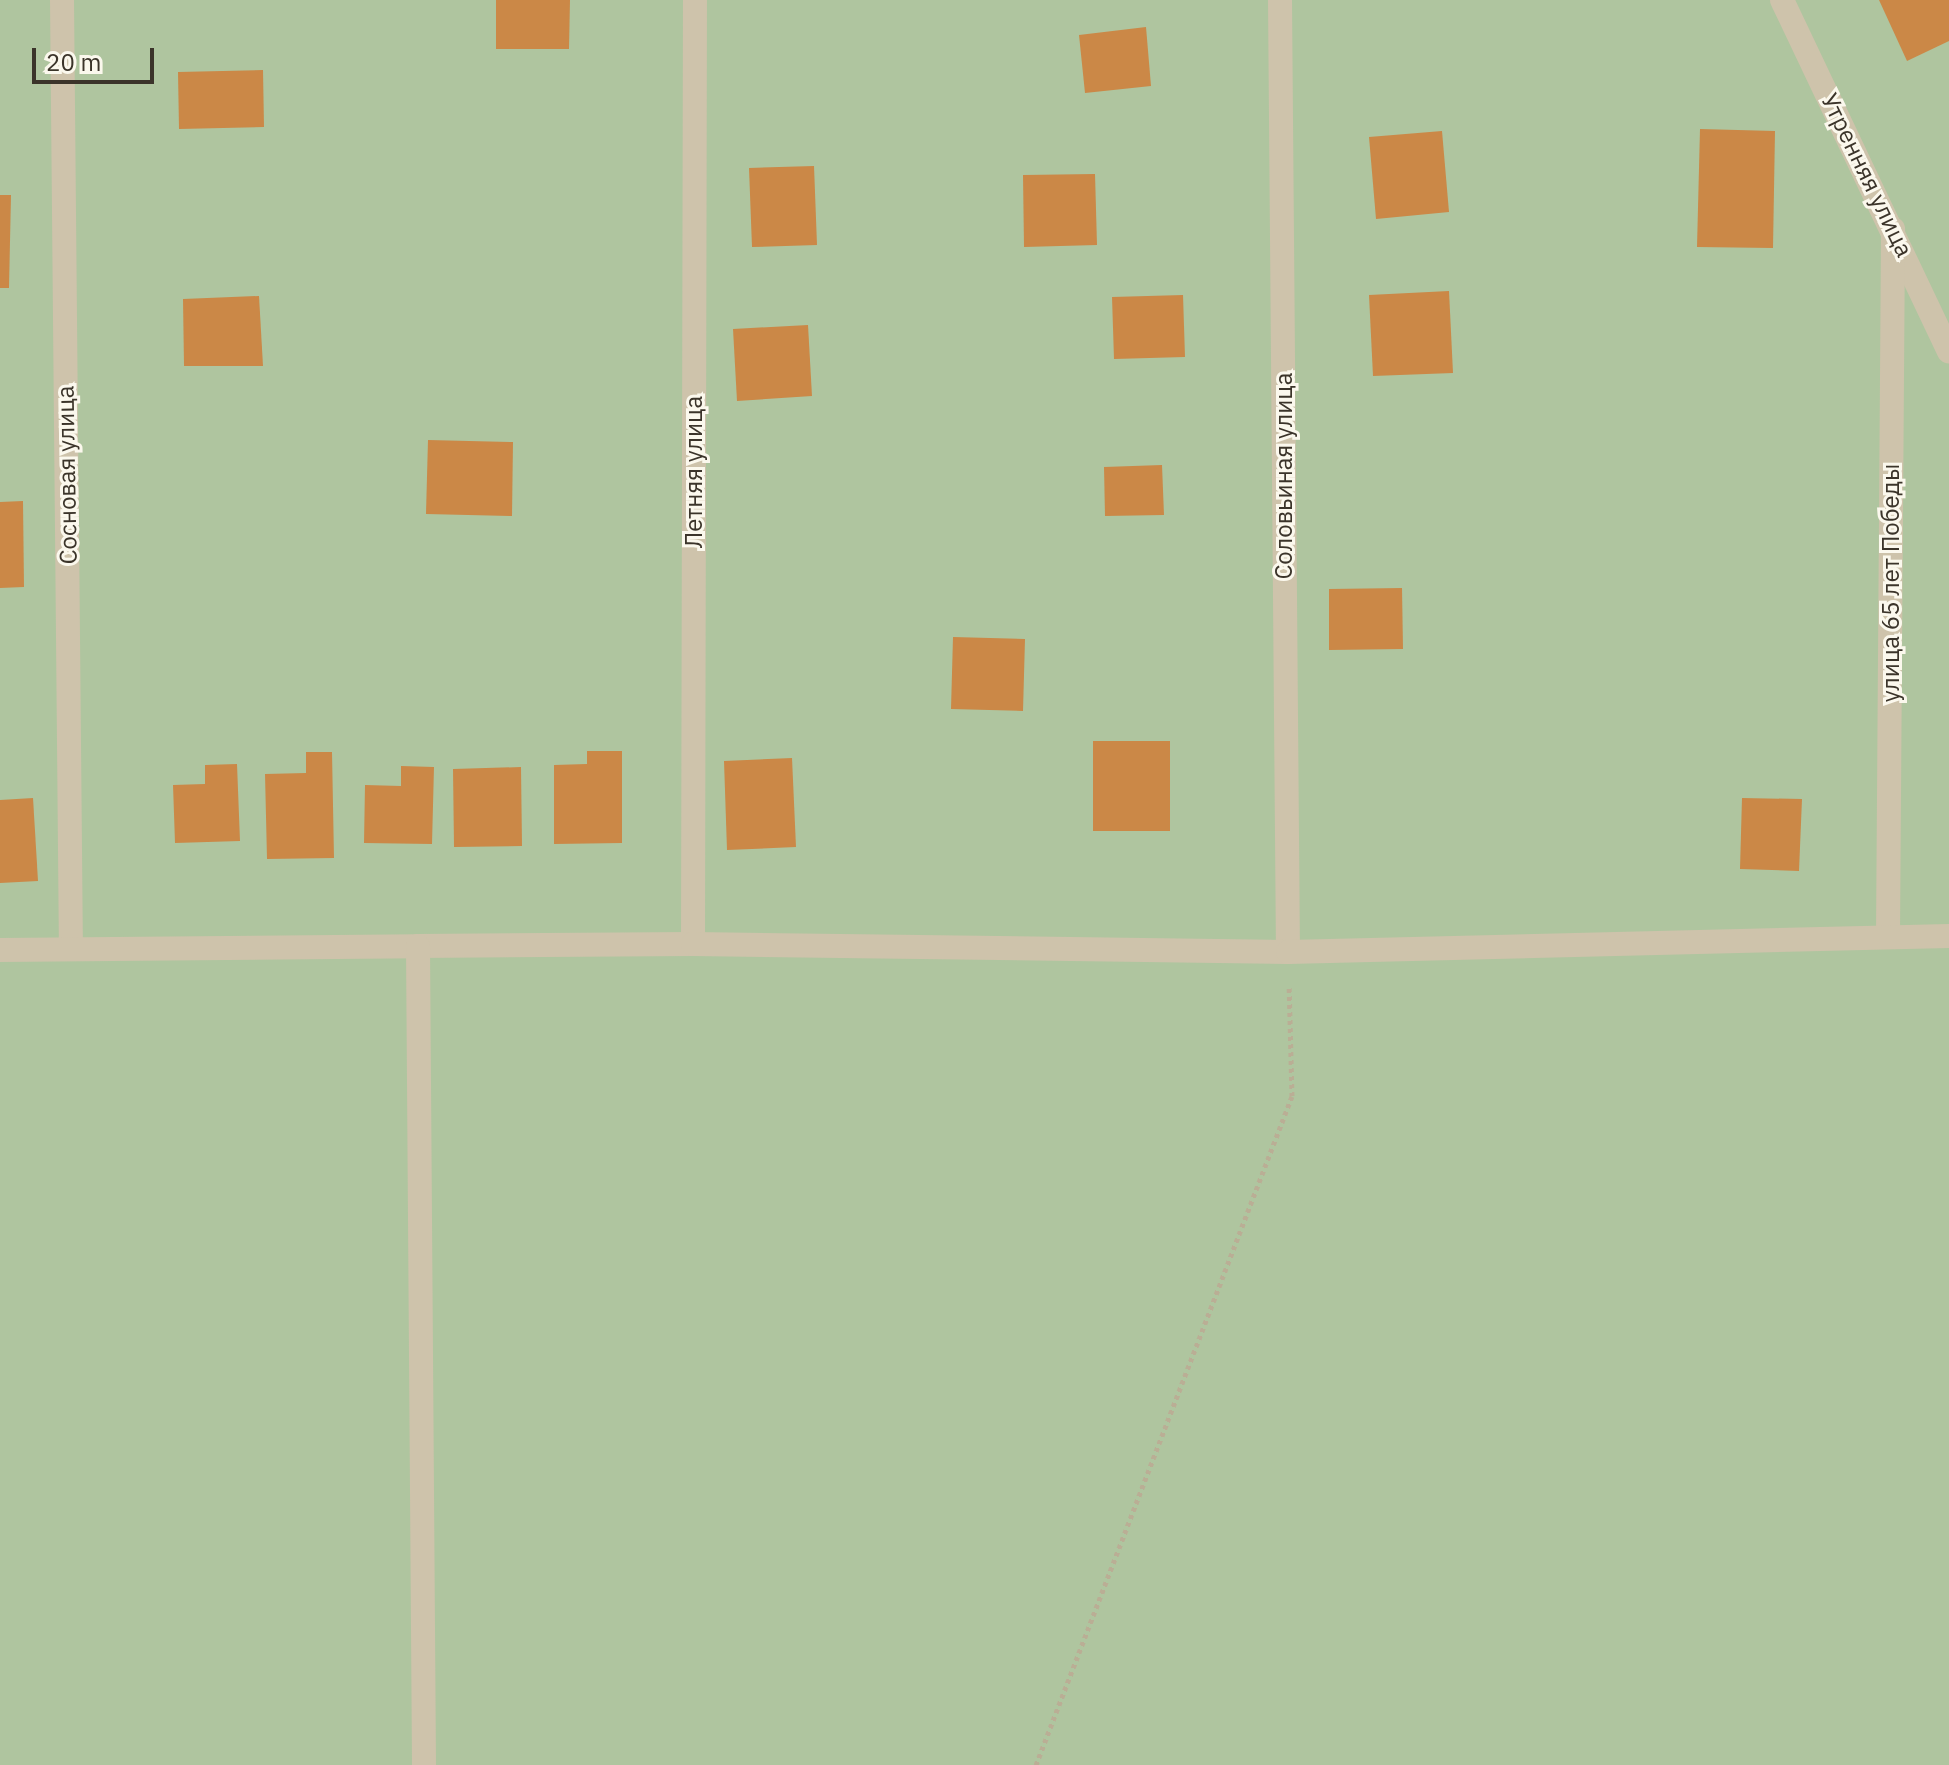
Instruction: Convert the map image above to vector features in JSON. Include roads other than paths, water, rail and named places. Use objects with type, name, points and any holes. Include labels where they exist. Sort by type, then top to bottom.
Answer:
[{"type":"street","name":"Сосновая улица","points":[[62,0],[71,949]]},
{"type":"street","name":"Летняя улица","points":[[693,944],[695,0]]},
{"type":"street","name":"Соловьиная улица","points":[[1280,0],[1288,952]]},
{"type":"street","name":"Утренняя улица","points":[[1782,0],[1949,351]]},
{"type":"street","name":"улица 65 лет Победы","points":[[1888,936],[1893,229]]},
{"type":"street","points":[[0,950],[693,944],[1288,952],[1949,936]]},
{"type":"street","points":[[418,946],[424,1765]]}]
